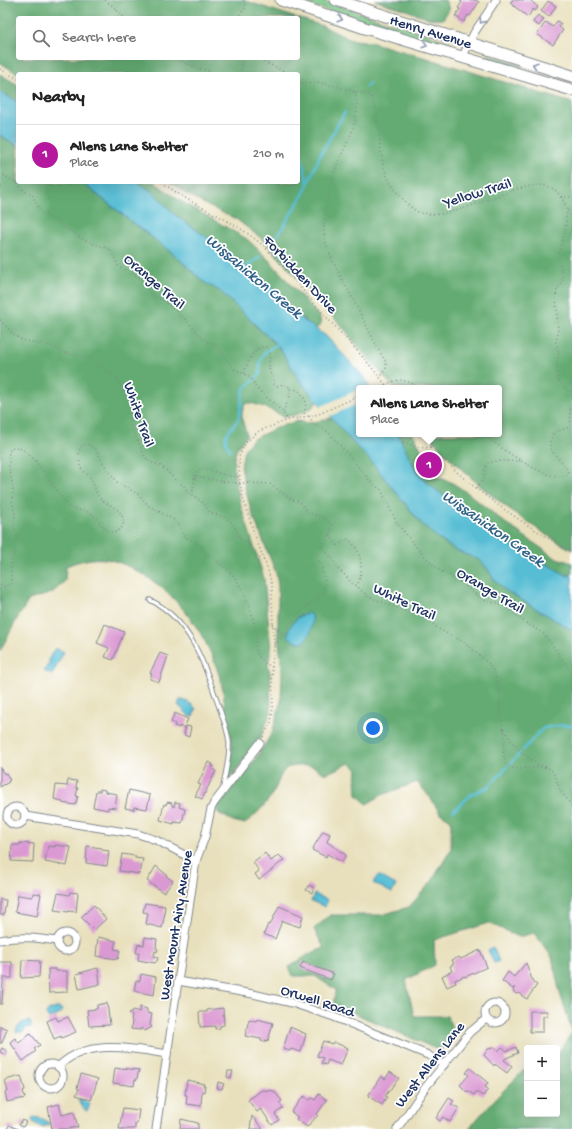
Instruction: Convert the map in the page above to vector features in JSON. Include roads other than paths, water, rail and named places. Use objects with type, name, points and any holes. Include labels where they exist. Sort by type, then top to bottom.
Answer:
[{"type":"main road","name":"Henry Avenue","points":[[281,0],[365,28],[463,56],[572,90]]},
{"type":"main road","name":"Henry Avenue","points":[[336,0],[572,76]]},
{"type":"street","points":[[463,56],[468,43],[496,0]]},
{"type":"street","name":"West Mount Airy Avenue","points":[[156,1129],[196,861],[211,809],[260,742]]},
{"type":"street","points":[[25,816],[138,834],[156,840],[196,861]]},
{"type":"street","points":[[0,940],[28,937],[57,941]]},
{"type":"street","name":"Orwell Road","points":[[178,981],[253,994],[311,1009],[428,1055],[444,1065]]},
{"type":"street","name":"West Allens Lane","points":[[397,1129],[413,1104],[470,1032],[486,1019]]},
{"type":"street","points":[[58,1067],[64,1061],[76,1054],[104,1048],[132,1048],[167,1054]]},
{"type":"lane","points":[[150,600],[165,608],[179,622],[198,652],[207,672],[229,742],[223,791]]},
{"type":"water","points":[[0,92],[16,101],[16,145],[0,135]]},
{"type":"water","name":"Wissahickon Creek","points":[[84,184],[141,184],[155,194],[175,215],[225,250],[270,286],[286,305],[303,320],[326,336],[365,378],[368,385],[356,385],[356,437],[399,437],[413,465],[424,480],[452,501],[487,531],[568,576],[572,575],[572,630],[505,590],[494,579],[480,560],[457,551],[439,539],[421,523],[370,460],[354,444],[301,382],[278,346],[220,291],[204,282],[176,256]]},
{"type":"water","points":[[307,613],[312,615],[312,626],[310,633],[304,642],[295,642],[288,636],[288,632],[291,625],[297,619],[303,614]]},
{"type":"water","points":[[55,648],[64,652],[52,675],[44,671]]},
{"type":"water","points":[[180,700],[186,701],[195,707],[196,709],[193,716],[189,716],[178,705]]},
{"type":"water","points":[[378,875],[396,885],[392,893],[373,883]]},
{"type":"water","points":[[314,894],[328,900],[325,907],[311,901]]},
{"type":"water","points":[[493,947],[499,961],[494,963],[488,950]]},
{"type":"water","points":[[60,1008],[62,1010],[59,1015],[49,1018],[47,1017],[46,1014],[48,1011]]},
{"type":"water","points":[[29,1021],[31,1023],[31,1027],[26,1028],[23,1032],[16,1032],[20,1025]]},
{"type":"water","points":[[78,1101],[90,1103],[88,1110],[86,1111]]},
{"type":"water","points":[[34,1117],[43,1119],[49,1123],[49,1125],[41,1127],[33,1122],[32,1119]]},
{"type":"waterway","points":[[366,87],[369,83]]},
{"type":"waterway","points":[[272,241],[281,230],[304,193],[320,155],[345,112]]},
{"type":"waterway","points":[[300,155],[308,184]]},
{"type":"waterway","name":"Wissahickon Creek","points":[[244,268],[260,257]]},
{"type":"waterway","points":[[230,450],[227,444],[226,435],[237,422],[239,417],[244,388],[260,374],[260,363],[264,353],[280,342]]},
{"type":"waterway","points":[[523,750],[543,728],[563,725],[572,726]]},
{"type":"waterway","points":[[510,764],[520,753]]},
{"type":"waterway","points":[[453,811],[472,794],[488,787],[507,767]]},
{"type":"place","name":"Allens Lane Shelter","points":[[429,465]]}]
